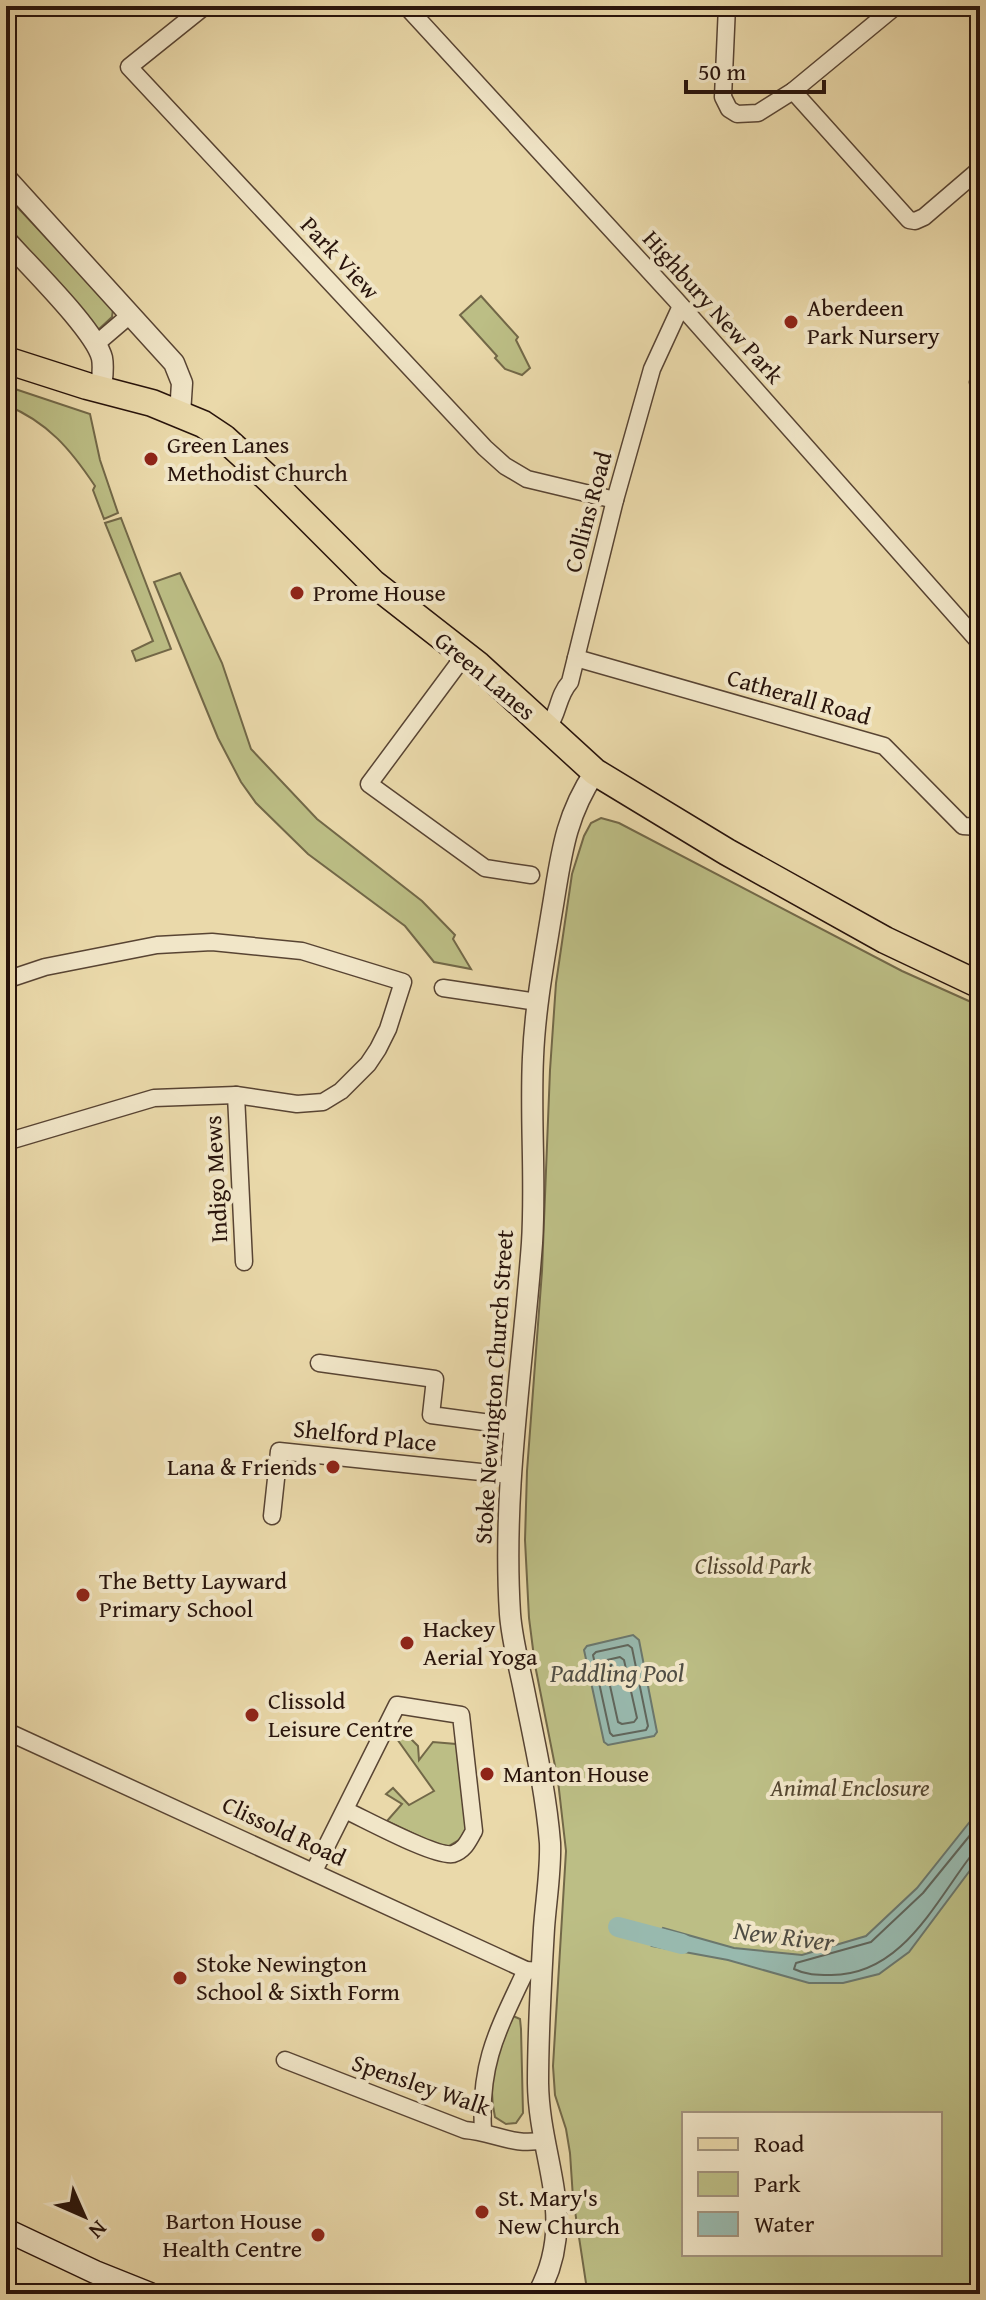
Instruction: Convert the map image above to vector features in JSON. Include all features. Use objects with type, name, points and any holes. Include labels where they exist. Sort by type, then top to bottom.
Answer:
[{"type":"main road","name":"Green Lanes","points":[[6,360],[180,414],[203,424],[224,438],[271,481],[363,574],[464,656],[595,772],[727,852],[872,933],[980,985]]},
{"type":"main road","points":[[6,2230],[150,2294]]},
{"type":"street","name":"Park View","points":[[205,6],[129,67],[505,466],[527,479],[615,500]]},
{"type":"street","name":"Highbury New Park","points":[[406,6],[681,306],[980,643]]},
{"type":"street","points":[[727,6],[723,97],[729,109],[737,114],[758,113],[793,91],[896,6]]},
{"type":"street","points":[[793,91],[909,220],[924,217],[980,169]]},
{"type":"street","points":[[6,178],[174,363],[183,392],[180,414]]},
{"type":"street","points":[[6,240],[96,344],[103,366],[101,390]]},
{"type":"street","name":"Collins Road","points":[[547,729],[570,682],[615,500],[652,369],[681,306]]},
{"type":"street","points":[[96,344],[130,315]]},
{"type":"street","points":[[464,656],[369,784],[485,868],[531,875]]},
{"type":"street","name":"Catherall Road","points":[[576,658],[884,746],[963,826],[980,827]]},
{"type":"street","name":"Stoke Newington Church Street","points":[[538,2294],[553,2261],[558,2236],[538,2089],[534,1971],[550,1847],[512,1628],[508,1546],[510,1475],[532,1239],[533,1059],[537,1002],[568,826],[580,795],[595,772]]},
{"type":"street","points":[[6,980],[45,967],[157,945],[212,942],[302,951],[403,982],[378,1049],[368,1064],[341,1091],[323,1102],[310,1104],[236,1095],[154,1098],[6,1142]]},
{"type":"street","points":[[443,988],[537,1002]]},
{"type":"street","name":"Indigo Mews","points":[[236,1095],[244,1262]]},
{"type":"street","points":[[319,1363],[435,1379],[431,1415],[514,1426]]},
{"type":"street","name":"Shelford Place","points":[[272,1516],[279,1451],[510,1475]]},
{"type":"street","points":[[314,1871],[397,1705],[461,1715],[474,1831],[465,1848],[450,1855],[433,1851],[345,1810]]},
{"type":"street","name":"Clissold Road","points":[[6,1731],[534,1971]]},
{"type":"street","name":"Stoke Newington Church Street","points":[[483,2131],[483,2084],[487,2061],[499,2027],[534,1971]]},
{"type":"street","name":"Spensley Walk","points":[[285,2060],[452,2125],[515,2142],[543,2140]]},
{"type":"green space","points":[[6,195],[113,309],[112,317],[98,330],[6,224]]},
{"type":"green space","points":[[481,296],[518,337],[516,340],[530,368],[522,375],[505,369],[460,315]]},
{"type":"green space","points":[[6,386],[90,414],[100,460],[118,513],[104,519],[93,490],[95,486],[86,473],[57,438],[34,420],[6,405]]},
{"type":"green space","points":[[121,518],[171,649],[136,661],[132,651],[153,641],[105,523]]},
{"type":"green space","points":[[180,573],[222,663],[251,749],[317,819],[422,901],[455,935],[453,939],[471,969],[434,962],[405,926],[308,854],[256,803],[218,738],[154,582]]},
{"type":"green space","name":"Clissold Park","points":[[601,818],[619,823],[902,971],[980,1006],[980,2294],[578,2294],[586,2283],[573,2198],[570,2153],[555,2095],[553,2066],[566,1851],[558,1781],[535,1665],[525,1540],[556,983],[572,874],[591,823]]},
{"type":"green space","points":[[409,1737],[418,1746],[419,1760],[433,1742],[456,1744],[460,1753],[468,1825],[464,1837],[447,1847],[387,1821],[402,1804],[386,1794],[393,1788],[409,1805],[434,1791],[397,1739]]},
{"type":"green space","points":[[513,2016],[520,2019],[523,2113],[516,2123],[506,2124],[495,2117],[492,2078],[501,2040]]},
{"type":"water","name":"Paddling Pool","points":[[633,1635],[639,1640],[657,1732],[654,1736],[608,1745],[604,1742],[584,1650],[587,1646]]},
{"type":"water","points":[[980,1809],[980,1857],[909,1952],[879,1974],[843,1983],[809,1983],[728,1960],[652,1946],[663,1928],[734,1948],[802,1955],[866,1936],[917,1888]]},
{"type":"waterway","name":"New River","points":[[618,1927],[682,1944]]},
{"type":"place","name":"Aberdeen Park Nursery","points":[[791,322]]},
{"type":"place","name":"Green Lanes Methodist Church","points":[[151,459]]},
{"type":"place","name":"Prome House","points":[[297,593]]},
{"type":"place","name":"Lana & Friends","points":[[333,1467]]},
{"type":"place","name":"The Betty Layward Primary School","points":[[83,1595]]},
{"type":"place","name":"Hackey Aerial Yoga","points":[[407,1643]]},
{"type":"place","name":"Clissold Leisure Centre","points":[[252,1715]]},
{"type":"place","name":"Manton House","points":[[487,1774]]},
{"type":"place","name":"Stoke Newington School & Sixth Form","points":[[180,1978]]},
{"type":"place","name":"St. Mary's New Church","points":[[482,2212]]},
{"type":"place","name":"Barton House Health Centre","points":[[318,2235]]},
{"type":"park label","name":"Animal Enclosure","points":[[850,1788]]}]
